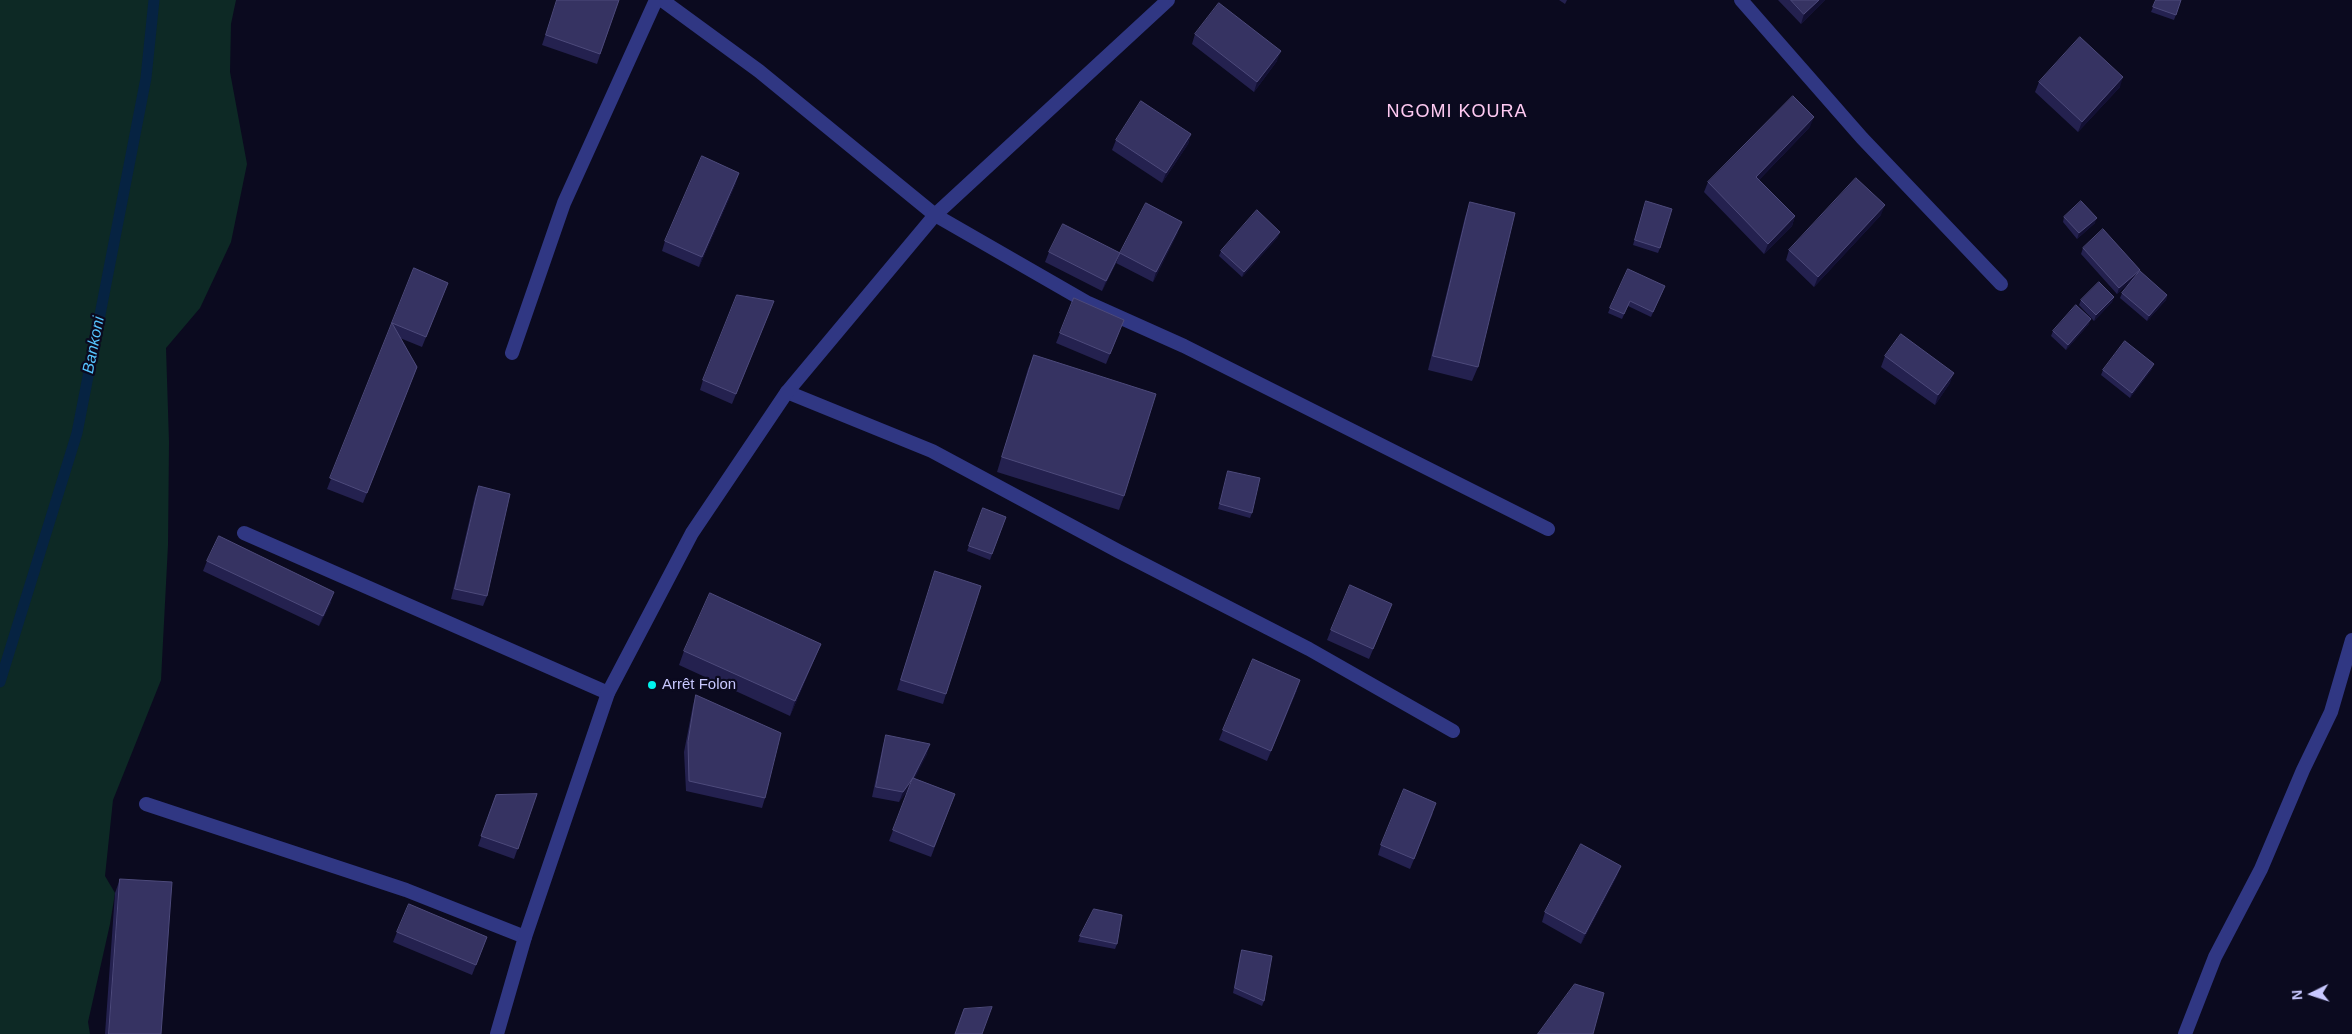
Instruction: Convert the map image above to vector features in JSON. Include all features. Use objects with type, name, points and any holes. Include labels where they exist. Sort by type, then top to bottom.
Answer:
[{"type":"street","points":[[512,353],[564,203],[656,0]]},
{"type":"street","points":[[662,0],[759,71],[935,214],[1088,303],[1184,346],[1548,529]]},
{"type":"street","points":[[497,1034],[525,937],[608,693],[692,533],[787,392],[935,214],[1168,0]]},
{"type":"street","points":[[1741,0],[1862,138],[2001,284]]},
{"type":"street","points":[[787,392],[932,451],[1118,551],[1309,649],[1453,731]]},
{"type":"street","points":[[244,533],[608,693]]},
{"type":"street","points":[[2185,1034],[2215,957],[2261,869],[2303,770],[2331,712],[2352,640]]},
{"type":"street","points":[[146,804],[406,890],[525,937]]},
{"type":"green space","points":[[0,0],[236,0],[231,24],[230,72],[247,164],[231,242],[200,308],[166,348],[169,442],[168,545],[161,680],[113,800],[105,876],[115,893],[88,1022],[90,1034],[0,1034]]},
{"type":"building","points":[[557,0],[619,0],[600,54],[546,35]]},
{"type":"building","points":[[1791,0],[1819,0],[1804,14]]},
{"type":"building","points":[[2156,0],[2181,0],[2176,15],[2153,7]]},
{"type":"building","points":[[1219,3],[1281,51],[1257,82],[1195,34]]},
{"type":"building","points":[[2080,37],[2123,77],[2082,122],[2039,82]]},
{"type":"building","points":[[1793,96],[1814,117],[1756,177],[1795,216],[1768,244],[1708,182]]},
{"type":"building","points":[[1141,101],[1191,134],[1166,173],[1116,140]]},
{"type":"building","points":[[702,156],[739,173],[702,257],[665,241]]},
{"type":"building","points":[[1856,178],[1885,205],[1818,277],[1789,250]]},
{"type":"building","points":[[1646,201],[1672,209],[1660,248],[1635,240]]},
{"type":"building","points":[[2081,201],[2097,218],[2079,233],[2064,217]]},
{"type":"building","points":[[1470,202],[1515,213],[1478,367],[1433,356]]},
{"type":"building","points":[[1146,203],[1182,222],[1156,272],[1120,253]]},
{"type":"building","points":[[1257,210],[1280,232],[1244,272],[1221,251]]},
{"type":"building","points":[[1063,224],[1120,253],[1106,281],[1049,252]]},
{"type":"building","points":[[2103,229],[2140,270],[2119,288],[2083,248]]},
{"type":"building","points":[[414,268],[448,283],[426,337],[392,323]]},
{"type":"building","points":[[1628,269],[1665,286],[1653,312],[1630,301],[1624,314],[1610,308]]},
{"type":"building","points":[[2140,271],[2167,295],[2149,316],[2122,293]]},
{"type":"building","points":[[2099,282],[2114,297],[2096,315],[2081,300]]},
{"type":"building","points":[[737,295],[774,301],[736,394],[703,380]]},
{"type":"building","points":[[1074,298],[1124,320],[1110,354],[1060,333]]},
{"type":"building","points":[[2076,305],[2091,319],[2068,345],[2053,331]]},
{"type":"building","points":[[392,323],[417,367],[367,493],[330,478]]},
{"type":"building","points":[[1901,334],[1954,373],[1938,395],[1885,356]]},
{"type":"building","points":[[2125,341],[2154,364],[2132,393],[2103,370]]},
{"type":"building","points":[[1034,355],[1156,394],[1124,496],[1002,457]]},
{"type":"building","points":[[1228,471],[1260,478],[1252,513],[1220,504]]},
{"type":"building","points":[[479,486],[510,494],[487,596],[455,589]]},
{"type":"building","points":[[983,508],[1006,517],[992,554],[969,546]]},
{"type":"building","points":[[219,536],[334,592],[323,616],[207,561]]},
{"type":"building","points":[[935,571],[981,586],[946,694],[901,680]]},
{"type":"building","points":[[1350,585],[1392,604],[1373,649],[1331,630]]},
{"type":"building","points":[[710,593],[821,644],[795,701],[684,651]]},
{"type":"building","points":[[1253,659],[1300,680],[1271,751],[1223,730]]},
{"type":"building","points":[[696,695],[781,733],[765,798],[689,781],[688,742]]},
{"type":"building","points":[[886,735],[930,744],[913,778],[903,792],[876,787]]},
{"type":"building","points":[[913,778],[955,794],[934,847],[893,830]]},
{"type":"building","points":[[1404,789],[1436,803],[1414,859],[1381,845]]},
{"type":"building","points":[[537,794],[518,849],[481,836],[496,795]]},
{"type":"building","points":[[1581,844],[1621,866],[1585,934],[1545,912]]},
{"type":"building","points":[[120,879],[172,882],[161,1034],[109,1034]]},
{"type":"building","points":[[409,904],[487,937],[476,965],[397,932]]},
{"type":"building","points":[[1094,909],[1122,915],[1117,944],[1080,936]]},
{"type":"building","points":[[1242,950],[1272,956],[1264,1001],[1235,988]]},
{"type":"building","points":[[1575,984],[1604,993],[1593,1034],[1538,1034]]},
{"type":"building","points":[[992,1007],[982,1034],[955,1034],[964,1009]]},
{"type":"waterway","name":"Bankoni","points":[[0,682],[77,433],[146,78],[154,0]]},
{"type":"place","name":"Arrêt Folon","points":[[652,685]]},
{"type":"district","name":"NGOMI KOURA","points":[[1457,112]]}]
